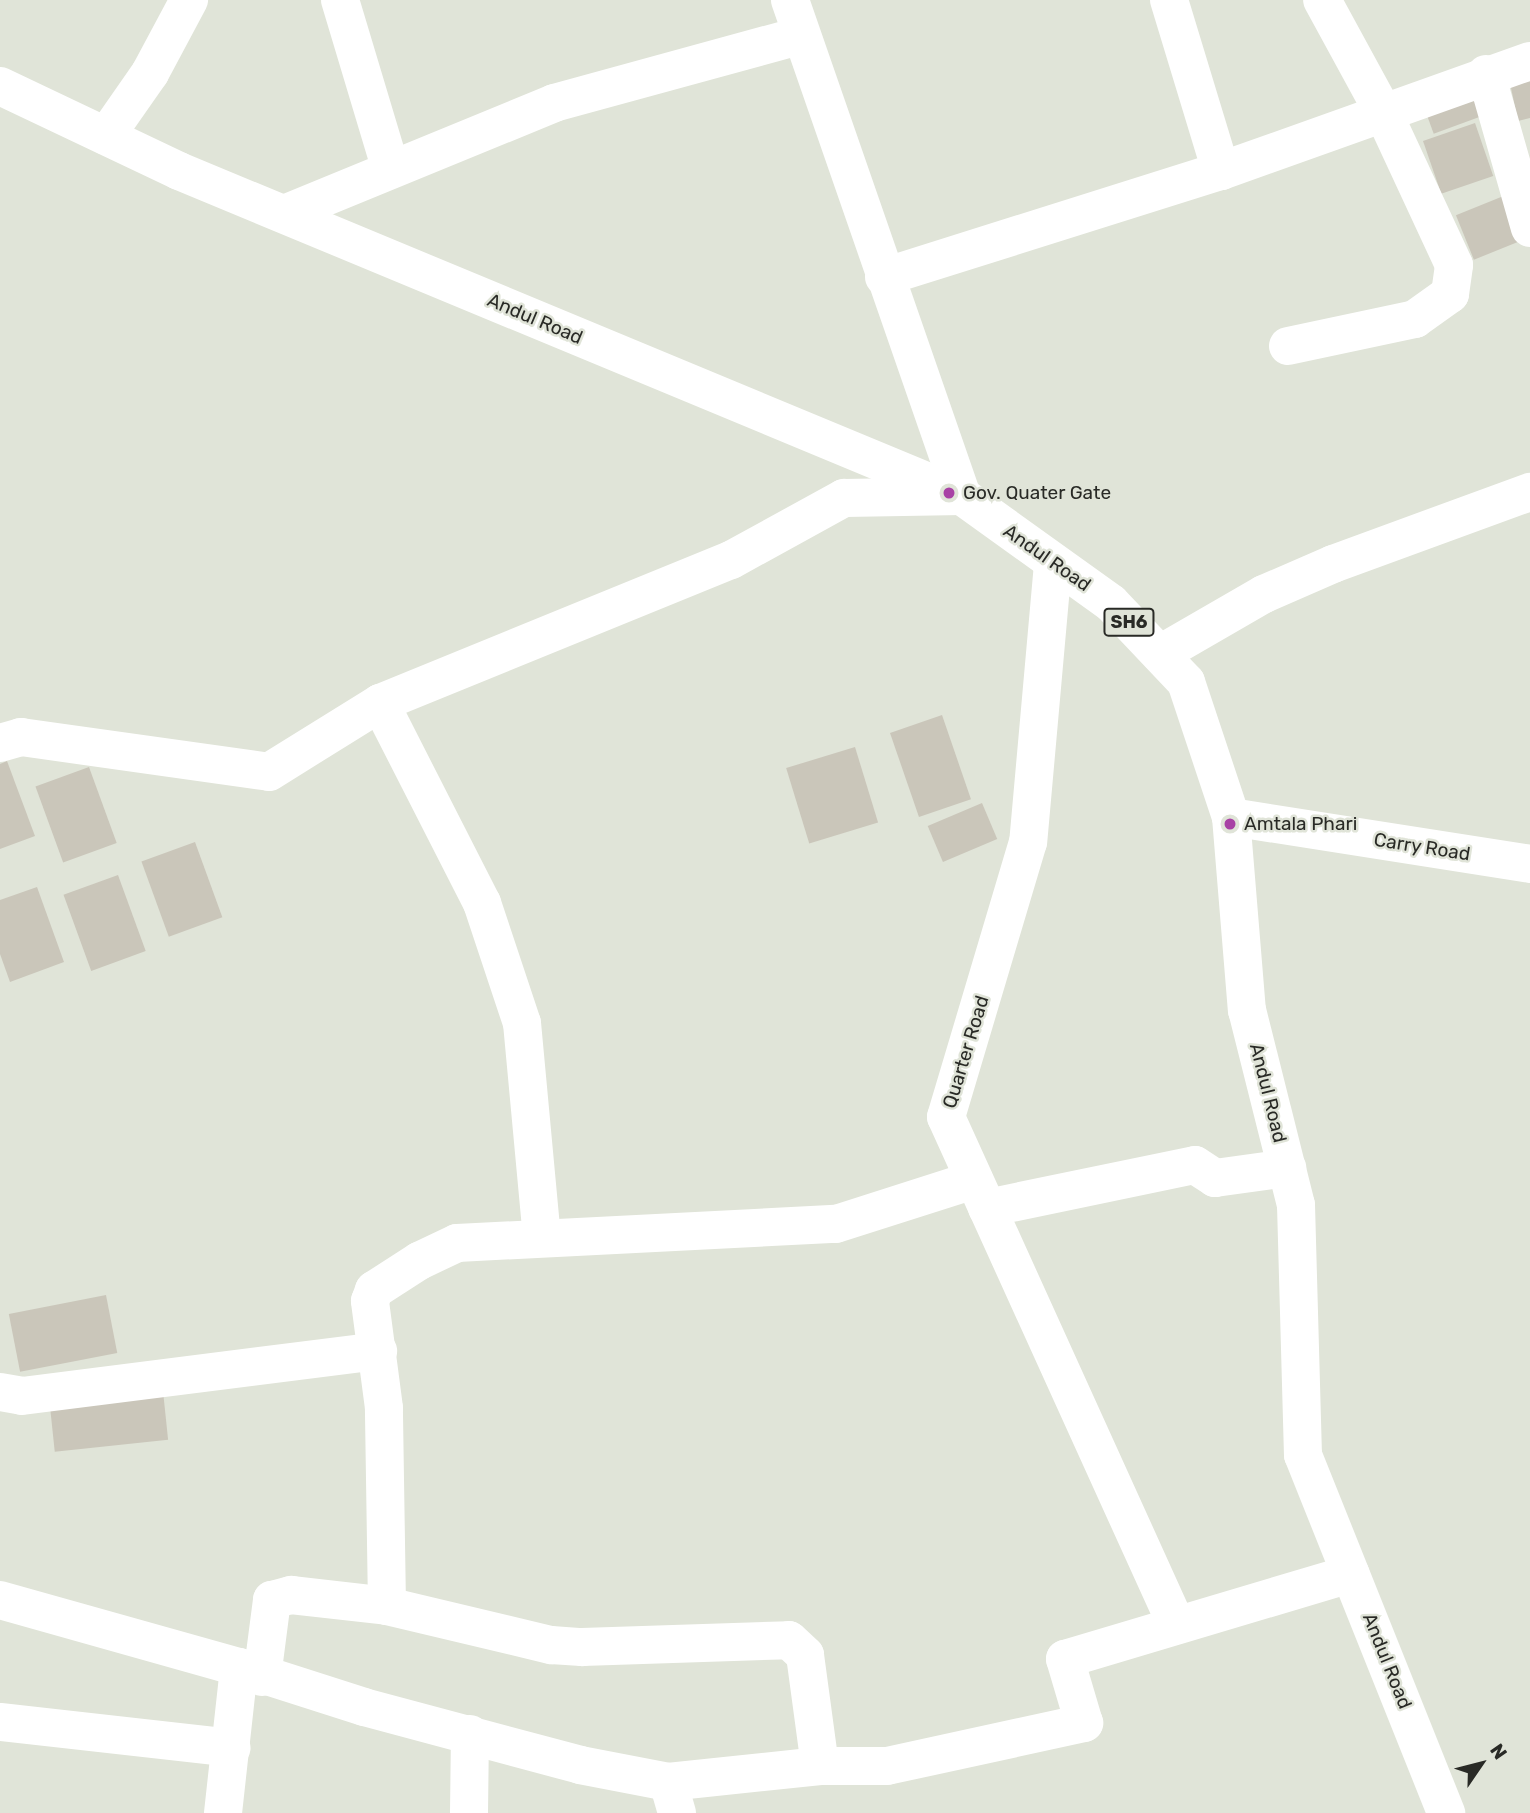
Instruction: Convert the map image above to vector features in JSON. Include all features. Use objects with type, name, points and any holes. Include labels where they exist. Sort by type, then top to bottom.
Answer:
[{"type":"street","points":[[106,136],[150,73],[189,0]]},
{"type":"street","points":[[341,0],[391,170]]},
{"type":"street","points":[[0,743],[21,737],[270,772],[380,704],[731,560],[844,498],[962,496],[799,36],[790,0]]},
{"type":"street","points":[[1169,0],[1221,171]]},
{"type":"street","points":[[1288,345],[1415,319],[1450,294],[1454,265],[1382,110],[1322,0]]},
{"type":"street","points":[[284,214],[554,103],[799,36]]},
{"type":"street","points":[[884,278],[1221,171],[1382,110],[1530,61]]},
{"type":"street","points":[[1486,74],[1530,228]]},
{"type":"street","name":"Andul Road","points":[[2,89],[284,214],[962,496],[1053,564],[1111,603],[1186,682],[1231,817],[1247,1010],[1296,1205],[1303,1455],[1446,1813]]},
{"type":"street","points":[[1160,654],[1276,589],[1530,492]]},
{"type":"street","name":"Quarter Road","points":[[1053,564],[1028,842],[946,1117],[1176,1624]]},
{"type":"street","points":[[380,704],[482,903],[522,1023],[542,1237]]},
{"type":"street","name":"Carry Road","points":[[1231,817],[1530,864]]},
{"type":"street","points":[[387,1606],[384,1408],[370,1301],[374,1290],[419,1261],[457,1243],[836,1224],[981,1194],[1195,1166],[1215,1178],[1287,1168]]},
{"type":"street","points":[[0,1392],[22,1396],[378,1351]]},
{"type":"street","points":[[0,1600],[580,1765],[672,1797],[820,1766],[887,1766],[1084,1723],[1065,1659],[1352,1574]]},
{"type":"street","points":[[223,1813],[232,1748],[272,1600],[291,1595],[387,1606],[551,1645],[582,1647],[789,1640],[805,1655],[820,1766]]},
{"type":"street","points":[[0,1722],[232,1748]]},
{"type":"street","points":[[469,1813],[470,1734]]},
{"type":"building","points":[[1530,64],[1530,118],[1518,121],[1507,69]]},
{"type":"building","points":[[1467,79],[1481,117],[1434,134],[1420,96]]},
{"type":"building","points":[[1475,123],[1493,176],[1441,194],[1423,141]]},
{"type":"building","points":[[1506,195],[1524,240],[1474,260],[1456,215]]},
{"type":"building","points":[[942,715],[971,799],[919,817],[890,733]]},
{"type":"building","points":[[855,747],[878,823],[809,844],[786,768]]},
{"type":"building","points":[[7,761],[35,836],[0,849],[0,764]]},
{"type":"building","points":[[89,767],[117,843],[63,863],[35,786]]},
{"type":"building","points":[[982,803],[997,839],[943,862],[928,826]]},
{"type":"building","points":[[195,842],[222,917],[169,937],[141,861]]},
{"type":"building","points":[[118,875],[146,951],[91,971],[63,895]]},
{"type":"building","points":[[37,887],[64,962],[10,982],[0,954],[0,900]]},
{"type":"building","points":[[106,1295],[117,1353],[20,1372],[9,1314]]},
{"type":"building","points":[[163,1391],[168,1440],[55,1452],[50,1403]]},
{"type":"place","name":"Gov. Quater Gate","points":[[949,493]]},
{"type":"place","name":"Amtala Phari","points":[[1230,824]]}]
